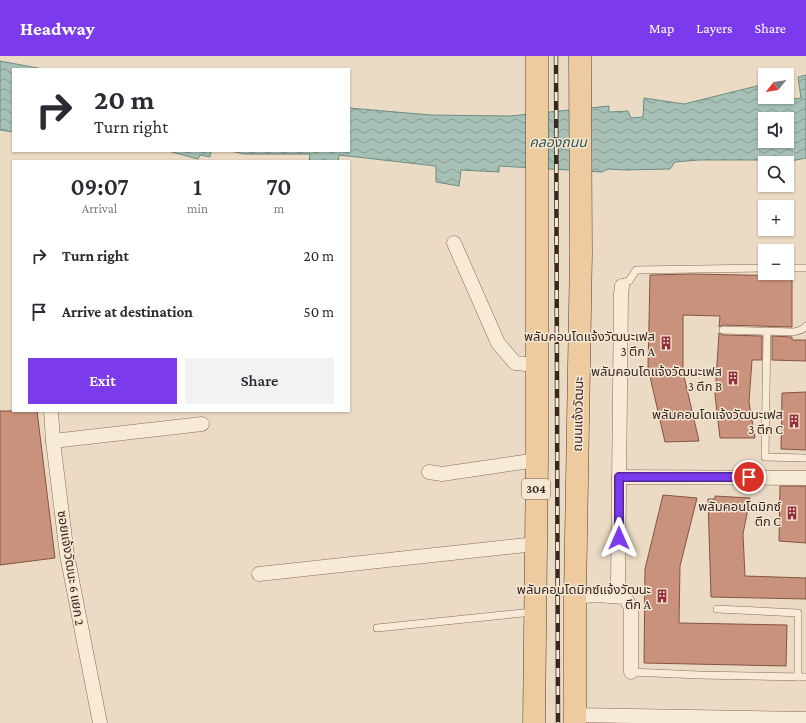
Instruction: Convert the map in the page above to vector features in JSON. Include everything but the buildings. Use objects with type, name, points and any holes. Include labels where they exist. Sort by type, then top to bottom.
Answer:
[{"type":"main road","name":"304","points":[[534,723],[537,460],[537,56]]},
{"type":"main road","name":"ถนนแจ้งวัฒนะ","points":[[575,719],[575,596],[581,253],[580,56]]},
{"type":"street","points":[[454,243],[498,343],[515,363],[537,365]]},
{"type":"street","points":[[608,596],[617,594],[618,584],[620,306],[622,286]]},
{"type":"street","name":"ซอยแจ้งวัฒนะ 6 แยก 2","points":[[51,412],[53,441],[67,555],[100,723]]},
{"type":"street","points":[[53,441],[202,424]]},
{"type":"street","points":[[429,472],[442,474],[537,460]]},
{"type":"street","points":[[619,477],[806,478]]},
{"type":"street","points":[[259,574],[536,544]]},
{"type":"street","points":[[575,596],[625,597],[631,608],[632,672]]},
{"type":"street","points":[[575,719],[806,719]]},
{"type":"lane","points":[[622,286],[625,282],[629,281],[636,270],[758,268]]},
{"type":"lane","points":[[794,268],[806,268]]},
{"type":"lane","points":[[723,330],[800,331],[806,326]]},
{"type":"lane","points":[[767,331],[765,457],[806,458]]},
{"type":"lane","points":[[717,609],[758,608],[798,613],[798,676]]},
{"type":"lane","points":[[377,628],[535,612]]},
{"type":"lane","points":[[632,672],[806,677]]},
{"type":"water","points":[[0,61],[38,68],[12,68],[12,132],[0,130]]},
{"type":"water","name":"คลองถนน","points":[[806,75],[806,158],[794,160],[794,156],[758,156],[758,160],[699,160],[675,162],[670,169],[608,169],[602,172],[499,166],[499,172],[461,170],[459,186],[436,182],[436,166],[339,155],[338,160],[309,160],[310,154],[245,154],[235,152],[350,152],[350,108],[431,115],[510,116],[609,106],[609,112],[628,111],[631,118],[643,117],[644,98],[684,104],[758,86],[758,104],[794,104],[794,99],[801,98],[798,77]]},
{"type":"water","points":[[172,152],[211,152],[210,157],[200,155],[198,159]]},
{"type":"railway","points":[[556,56],[558,723]]},
{"type":"place","name":"พลัมคอนโดแจ้งวัฒนะเฟส 3 ตึก A","points":[[666,343]]},
{"type":"place","name":"พลัมคอนโดแจ้งวัฒนะเฟส 3 ตึก B","points":[[733,378]]},
{"type":"place","name":"พลัมคอนโดแจ้งวัฒนะเฟส 3 ตึก C","points":[[794,421]]},
{"type":"place","name":"พลัมคอนโดมิกซ์ ตึก C","points":[[792,513]]},
{"type":"place","name":"พลัมคอนโดมิกซ์แจ้งวัฒนะ ตึก A","points":[[662,596]]},
{"type":"route","points":[[619,538],[619,477],[749,477]]}]
